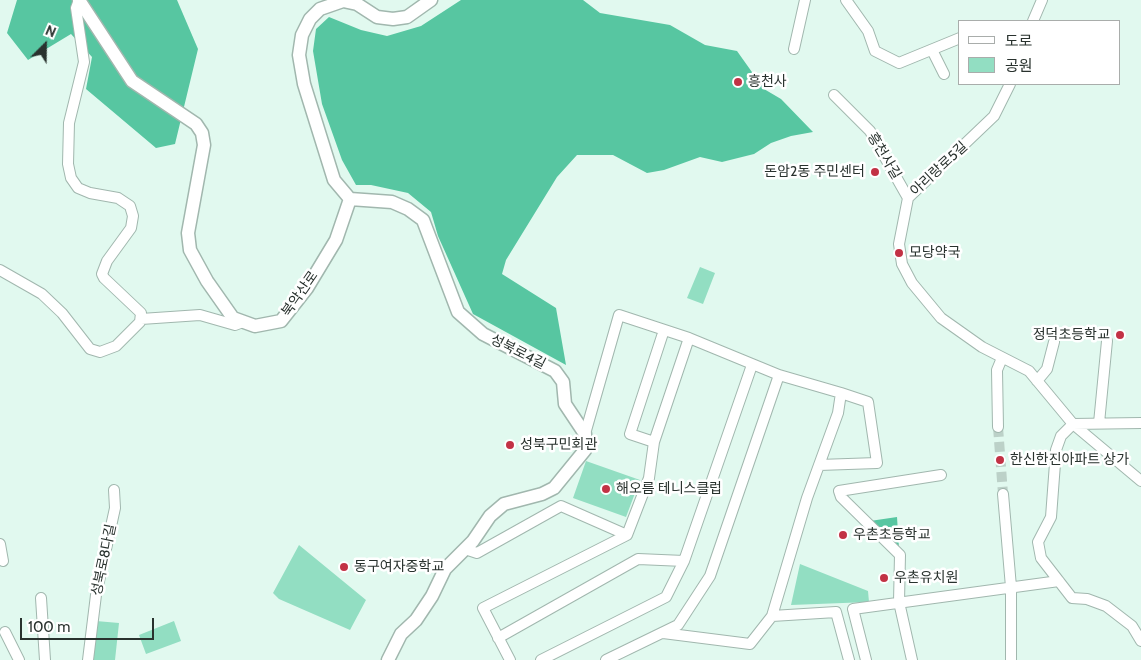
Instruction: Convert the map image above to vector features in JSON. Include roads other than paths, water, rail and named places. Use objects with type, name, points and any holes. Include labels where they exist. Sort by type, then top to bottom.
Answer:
[{"type":"street","points":[[0,270],[42,294],[62,313],[90,349],[100,352],[116,346],[140,322],[141,313],[102,274],[107,260],[131,228],[133,216],[130,206],[118,198],[90,193],[78,188],[71,178],[68,164],[69,123],[84,62],[76,8],[79,0]]},
{"type":"street","points":[[79,0],[132,81],[196,124],[202,133],[204,145],[188,233],[190,250],[225,308],[233,318],[243,322]]},
{"type":"street","points":[[350,199],[334,180],[304,84],[300,55],[302,35],[310,19],[320,9],[343,1],[357,4],[377,17],[393,19],[407,17],[431,0]]},
{"type":"street","points":[[794,49],[805,0]]},
{"type":"street","points":[[846,0],[868,31],[875,50],[899,63],[958,39]]},
{"type":"street","points":[[1034,20],[1042,0]]},
{"type":"street","points":[[932,50],[944,74]]},
{"type":"street","name":"아리랑로5길","points":[[1010,85],[994,116],[908,198],[899,244],[902,264],[912,283],[941,318],[982,347],[1030,372],[1073,424],[1141,481]]},
{"type":"street","name":"흥천사길","points":[[834,95],[870,131],[908,198]]},
{"type":"street","name":"북악산로","points":[[243,322],[255,326],[281,321],[307,288],[336,240],[350,199]]},
{"type":"street","name":"성북로4길","points":[[350,199],[392,202],[408,209],[423,220],[458,312],[483,334],[555,371],[563,382],[565,404],[585,434]]},
{"type":"street","points":[[141,319],[200,315],[234,325],[243,322]]},
{"type":"street","points":[[388,660],[401,634],[416,620],[432,596],[445,569],[465,549],[490,516],[504,504],[542,494],[554,488],[586,450],[585,434],[619,315],[688,338],[779,375],[868,402],[877,463],[819,465]]},
{"type":"street","points":[[654,442],[630,434],[664,330]]},
{"type":"street","points":[[510,660],[483,608],[627,535],[649,478],[654,442],[688,338]]},
{"type":"street","points":[[1099,424],[1107,341]]},
{"type":"street","points":[[1037,381],[1048,369],[1054,342]]},
{"type":"street","points":[[998,426],[997,370],[1002,358]]},
{"type":"street","points":[[541,660],[666,597],[684,561],[752,365]]},
{"type":"street","points":[[606,660],[678,625],[710,576],[779,375]]},
{"type":"street","points":[[663,633],[750,644],[772,616],[819,465],[838,413],[841,393]]},
{"type":"street","points":[[1141,423],[1073,424],[1061,436],[1056,450],[1050,517],[1038,542],[1041,558],[1072,598],[1088,599],[1106,606],[1132,626],[1141,641]]},
{"type":"street","points":[[912,660],[899,602],[900,555],[853,510],[841,497],[839,491],[941,475]]},
{"type":"street","name":"성북로8다길","points":[[88,660],[96,595],[115,508],[114,490]]},
{"type":"street","points":[[1003,494],[1011,587],[1012,660]]},
{"type":"street","points":[[465,549],[477,553],[561,506],[627,535]]},
{"type":"street","points":[[0,544],[3,560]]},
{"type":"street","points":[[498,638],[638,559],[684,561]]},
{"type":"street","points":[[866,660],[853,609],[1059,581]]},
{"type":"street","points":[[41,598],[45,660]]},
{"type":"street","points":[[772,616],[836,612],[849,660]]},
{"type":"street","points":[[4,632],[19,660]]},
{"type":"tunnel","points":[[998,427],[1003,494]]},
{"type":"place","name":"흥천사","points":[[738,82]]},
{"type":"place","name":"돈암2동 주민센터","points":[[875,172]]},
{"type":"place","name":"모당약국","points":[[899,253]]},
{"type":"place","name":"정덕초등학교","points":[[1120,335]]},
{"type":"place","name":"성북구민회관","points":[[510,445]]},
{"type":"place","name":"한신한진아파트 상가","points":[[1000,460]]},
{"type":"place","name":"해오름 테니스클럽","points":[[606,489]]},
{"type":"place","name":"우촌초등학교","points":[[843,535]]},
{"type":"place","name":"동구여자중학교","points":[[344,567]]},
{"type":"place","name":"우촌유치원","points":[[884,578]]}]
